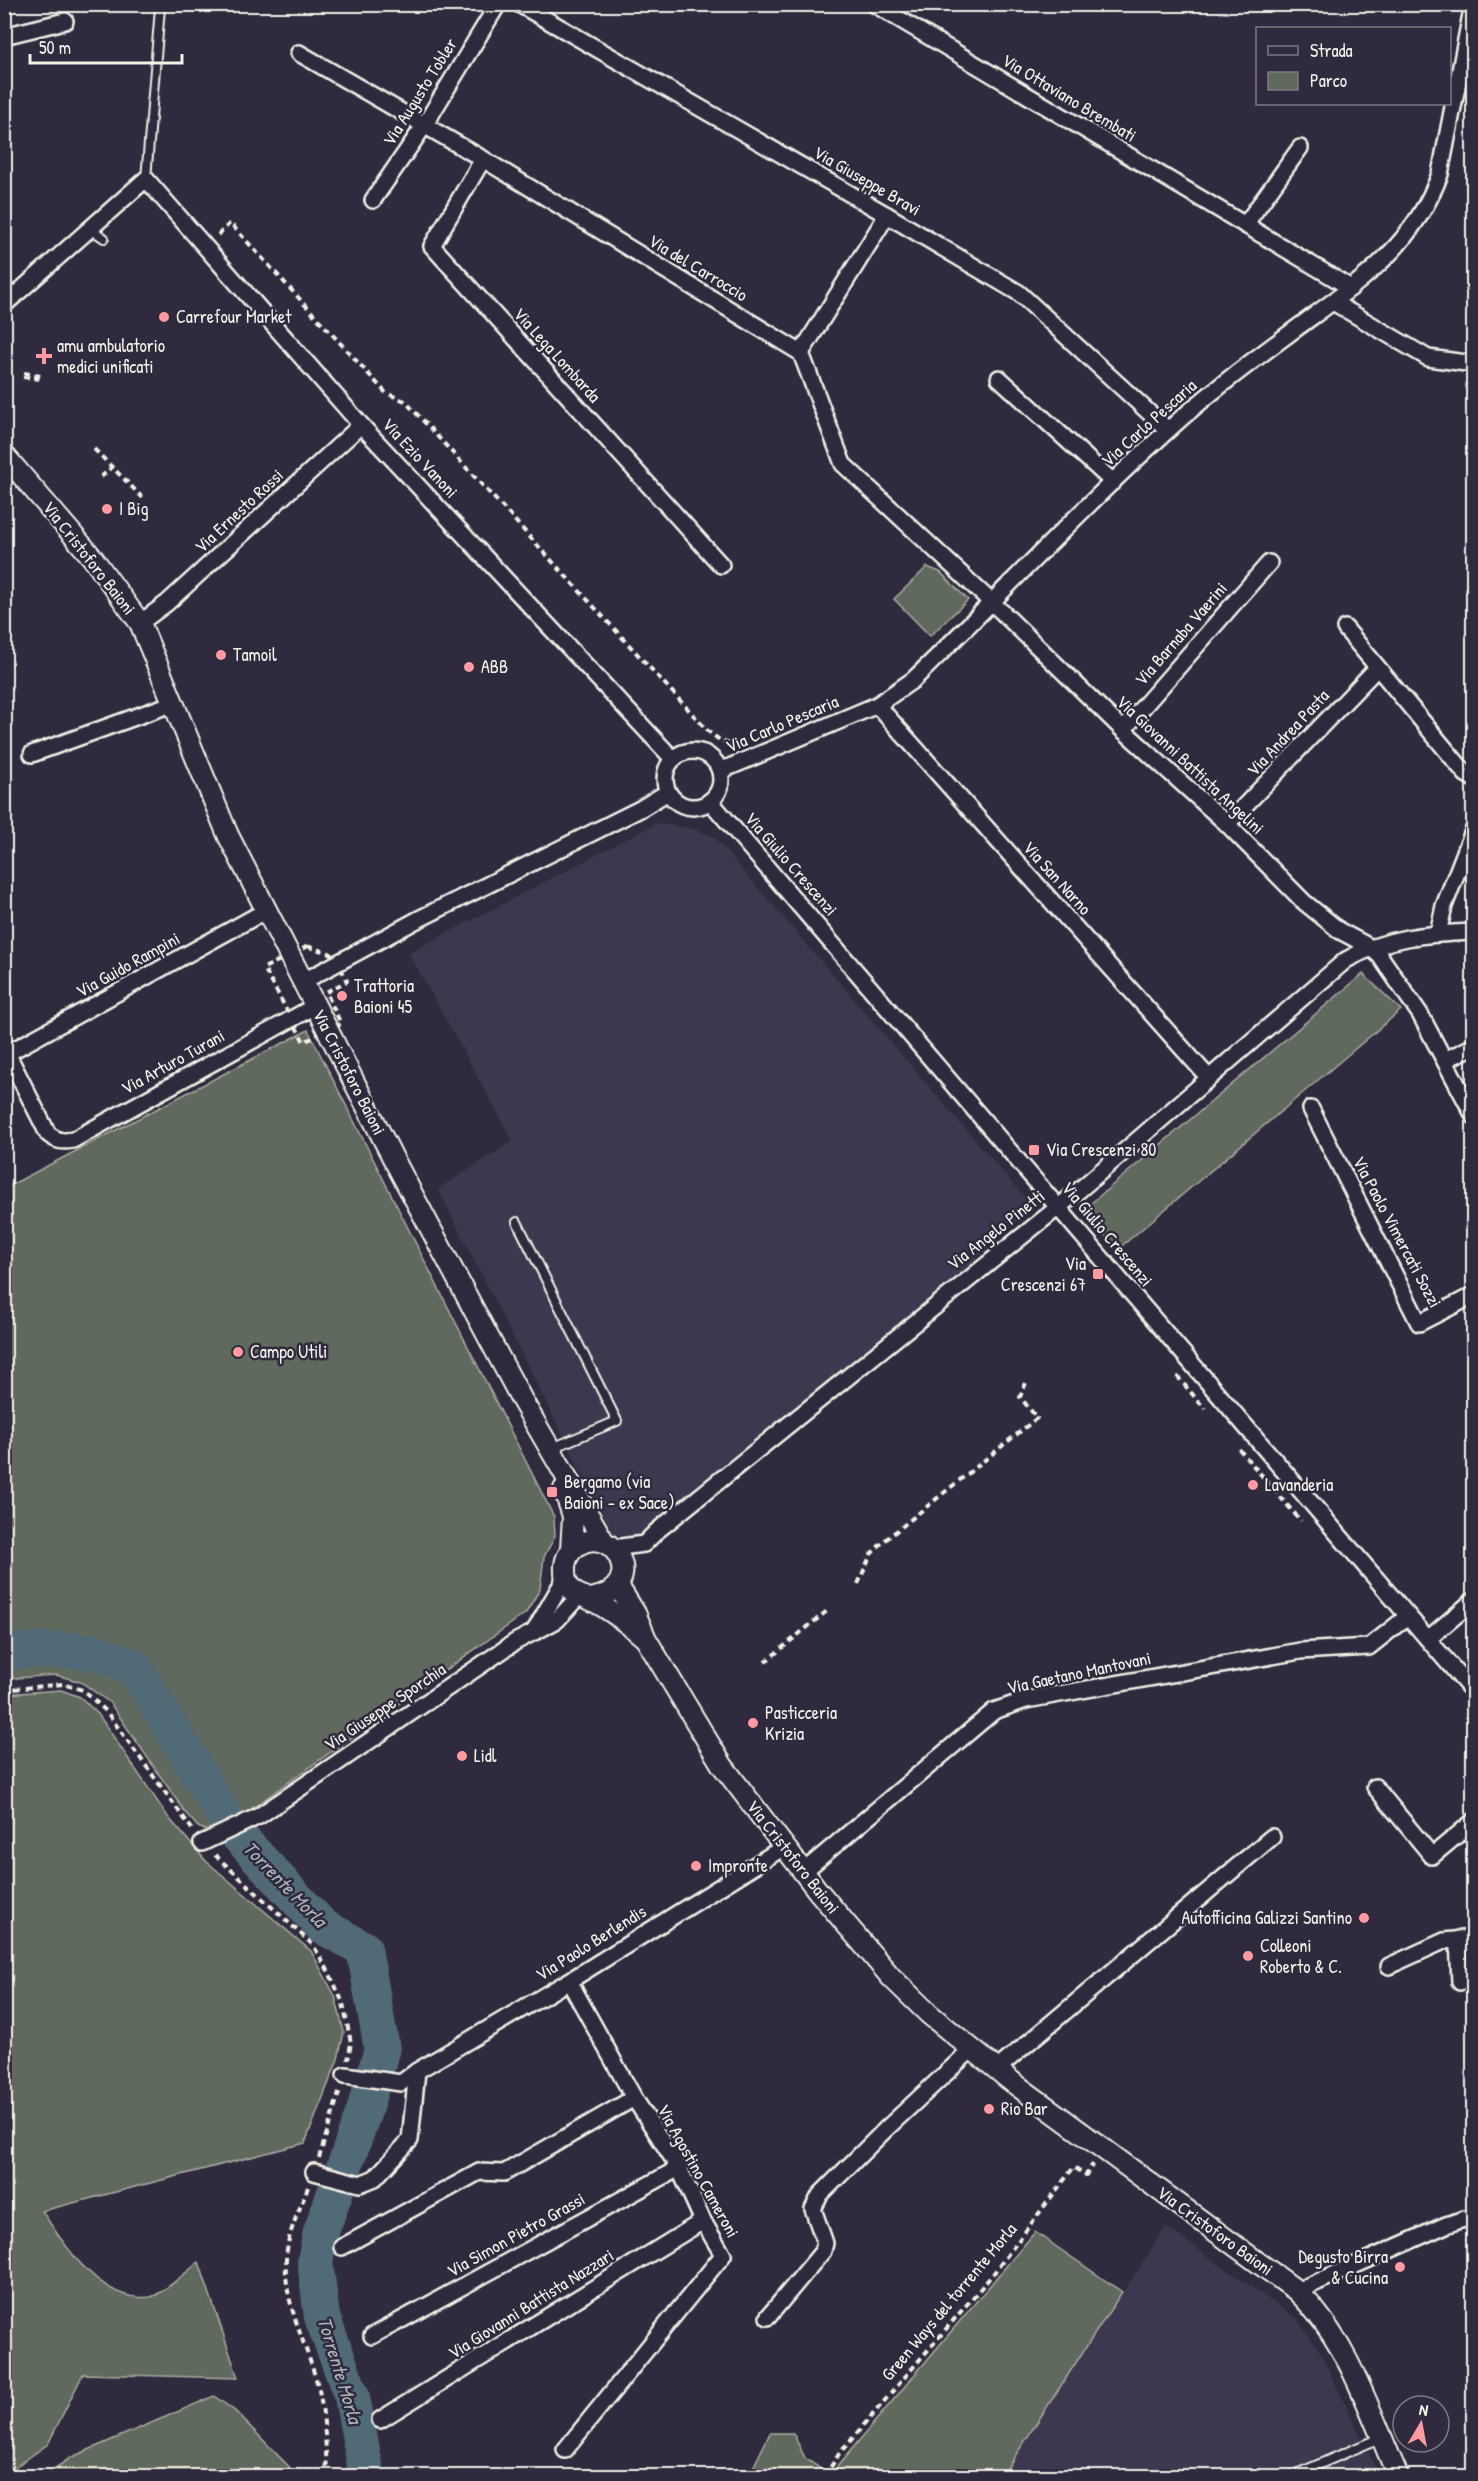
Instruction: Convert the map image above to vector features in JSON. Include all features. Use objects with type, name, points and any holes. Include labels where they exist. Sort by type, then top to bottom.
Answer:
[{"type":"street","name":"Via Augusto Tobler","points":[[373,200],[424,126],[498,4]]},
{"type":"street","name":"Via Giuseppe Bravi","points":[[519,4],[1019,293],[1168,430]]},
{"type":"street","name":"Via Ottaviano Brembati","points":[[874,4],[1351,288]]},
{"type":"street","name":"Via Carlo Pescaria","points":[[720,771],[877,705],[913,680],[1168,430],[1241,369],[1351,288],[1396,248],[1418,222],[1430,201],[1440,174],[1473,4]]},
{"type":"street","points":[[4,36],[65,21]]},
{"type":"street","name":"Via del Carroccio","points":[[298,53],[483,159],[801,353]]},
{"type":"street","points":[[1245,225],[1300,148]]},
{"type":"street","name":"Via Lega Lombarda","points":[[483,159],[432,246],[721,565]]},
{"type":"street","points":[[4,305],[146,178]]},
{"type":"street","name":"Via Ezio Vanoni","points":[[146,178],[361,424],[673,759]]},
{"type":"street","points":[[887,215],[801,353],[843,464],[990,603]]},
{"type":"street","points":[[1333,302],[1421,355],[1473,364]]},
{"type":"street","points":[[999,378],[1113,482]]},
{"type":"street","name":"Via Ernesto Rossi","points":[[140,623],[167,603],[361,424]]},
{"type":"street","name":"Via Cristoforo Baioni","points":[[4,455],[92,556],[140,623],[223,825],[315,1006],[393,1158],[546,1441],[608,1545],[621,1559],[623,1573],[618,1586],[635,1613],[646,1639],[722,1765],[803,1872],[891,1977],[929,2014],[997,2069],[1297,2291],[1320,2316],[1341,2347],[1398,2476]]},
{"type":"street","name":"Via Barnaba Vaerini","points":[[1123,730],[1269,563]]},
{"type":"street","name":"Via Giovanni Battista Angelini","points":[[990,603],[1123,730],[1227,824],[1304,902],[1340,931],[1370,947]]},
{"type":"street","points":[[1346,628],[1377,668],[1473,780]]},
{"type":"street","name":"Via Andrea Pasta","points":[[1227,824],[1377,668]]},
{"type":"street","points":[[32,754],[174,703]]},
{"type":"street","name":"Via San Narno","points":[[877,705],[1208,1077]]},
{"type":"street","name":"Via Carlo Pescaria","points":[[673,759],[683,752],[698,751],[711,757],[720,771],[721,784],[710,801]]},
{"type":"street","points":[[673,759],[667,769],[665,779],[671,797],[683,806],[698,807],[710,801]]},
{"type":"street","points":[[303,981],[417,920],[631,814],[668,792]]},
{"type":"street","name":"Via Giulio Crescenzi","points":[[710,801],[1059,1206],[1473,1693]]},
{"type":"street","points":[[1438,933],[1444,906],[1473,829]]},
{"type":"street","name":"Via Guido Rampini","points":[[6,1050],[267,910]]},
{"type":"street","name":"Via Angelo Pinetti","points":[[608,1545],[644,1544],[897,1335],[1059,1206],[1346,960],[1370,947],[1402,938],[1438,933],[1473,932]]},
{"type":"street","points":[[1370,947],[1380,956],[1420,1014],[1473,1116]]},
{"type":"street","name":"Via Arturo Turani","points":[[6,1050],[48,1134],[64,1142],[73,1140],[315,1006]]},
{"type":"street","points":[[1445,1060],[1473,1046]]},
{"type":"street","name":"Via Paolo Vimercati Sozzi","points":[[1311,1109],[1419,1323],[1473,1295]]},
{"type":"street","name":"Via Cristoforo Baioni","points":[[546,1441],[573,1516],[571,1550],[564,1563],[565,1578],[570,1588],[623,1620],[646,1639]]},
{"type":"street","points":[[571,1550],[581,1543],[592,1540],[608,1545]]},
{"type":"street","points":[[534,1632],[565,1578]]},
{"type":"street","points":[[585,1598],[607,1596],[618,1586]]},
{"type":"street","name":"Via Giuseppe Sporchia","points":[[208,1840],[259,1816],[515,1642],[557,1620],[585,1598]]},
{"type":"street","points":[[1428,1639],[1473,1600]]},
{"type":"street","name":"Via Gaetano Mantovani","points":[[803,1872],[994,1711],[1026,1700],[1300,1651],[1368,1647],[1408,1616]]},
{"type":"street","points":[[1375,1787],[1432,1856],[1473,1821]]},
{"type":"street","points":[[997,2069],[1272,1837]]},
{"type":"street","name":"Via Paolo Berlendis","points":[[351,2075],[401,2083],[417,2071],[569,1981],[784,1847]]},
{"type":"street","points":[[1389,1966],[1444,1941],[1466,1939],[1460,1982]]},
{"type":"street","name":"Via Agostino Cameroni","points":[[565,2450],[723,2255],[703,2221],[679,2168],[634,2098],[569,1981]]},
{"type":"street","points":[[768,2317],[823,2251],[825,2243],[813,2209],[820,2195],[886,2129],[972,2049]]},
{"type":"street","points":[[319,2173],[360,2184],[375,2178],[410,2140],[417,2071]]},
{"type":"street","points":[[342,2247],[479,2172],[504,2173],[634,2098]]},
{"type":"street","name":"Via Simon Pietro Grassi","points":[[372,2336],[679,2168]]},
{"type":"street","points":[[1297,2291],[1446,2225],[1464,2219],[1473,2220]]},
{"type":"street","name":"Via Giovanni Battista Nazzari","points":[[380,2420],[703,2221]]},
{"type":"lane","points":[[146,178],[160,8]]},
{"type":"lane","points":[[90,229],[104,238]]},
{"type":"lane","points":[[517,1222],[617,1420],[588,1434],[546,1441]]},
{"type":"lane","points":[[1292,2476],[1381,2437]]},
{"type":"path","points":[[206,246],[230,223],[386,393],[405,401],[709,732],[721,741],[735,746],[748,745],[754,756]]},
{"type":"path","points":[[24,375],[41,377]]},
{"type":"path","points":[[94,449],[144,499]]},
{"type":"path","points":[[101,477],[112,468]]},
{"type":"path","points":[[858,1584],[871,1554],[884,1541],[999,1446],[1007,1443],[1037,1418],[1020,1397],[1026,1383]]},
{"type":"path","points":[[765,1662],[827,1611]]},
{"type":"path","points":[[4,1690],[63,1684],[83,1690],[106,1711],[208,1840],[313,1945],[329,1972],[343,2003],[351,2043],[351,2075],[319,2173],[289,2239],[286,2278],[291,2313],[319,2390],[326,2442],[327,2476]]},
{"type":"path","name":"Green Ways del torrente Morla","points":[[825,2476],[839,2454],[993,2274],[1074,2167],[1086,2175],[1094,2163]]},
{"type":"shaded area","points":[[657,823],[694,829],[714,837],[1032,1206],[972,1263],[644,1533],[631,1536],[614,1534],[610,1528],[438,1189],[513,1141],[409,953]]},
{"type":"shaded area","points":[[1166,2227],[1297,2319],[1319,2350],[1380,2476],[1002,2476]]},
{"type":"green space","points":[[927,567],[940,572],[968,600],[930,636],[894,599]]},
{"type":"green space","points":[[1363,974],[1401,1010],[1117,1250],[1084,1209]]},
{"type":"green space","name":"Campo Utili","points":[[308,1030],[554,1517],[555,1536],[544,1557],[540,1589],[526,1613],[244,1814],[211,1832],[198,1827],[185,1812],[110,1703],[81,1682],[56,1675],[5,1679],[5,1188]]},
{"type":"green space","points":[[61,1690],[80,1697],[98,1714],[168,1817],[206,1861],[311,1951],[335,1996],[344,2032],[338,2059],[305,2143],[42,2211],[61,2240],[86,2269],[101,2282],[132,2297],[155,2295],[199,2262],[238,2378],[83,2374],[48,2444],[14,2468],[5,2468],[5,1694]]},
{"type":"green space","points":[[1035,2232],[1122,2292],[1002,2476],[749,2476],[770,2433],[793,2433],[805,2458],[830,2475]]},
{"type":"green space","points":[[214,2396],[235,2411],[298,2476],[43,2476],[72,2457]]},
{"type":"waterway","name":"Torrente Morla","points":[[4,1654],[31,1650],[93,1651],[135,1668],[233,1830],[322,1926],[364,1949],[382,2049],[364,2111],[321,2232],[315,2261],[322,2317],[352,2397],[367,2476]]},
{"type":"place","name":"Carrefour Market","points":[[164,317]]},
{"type":"place","name":"amu ambulatorio medici unificati","points":[[44,356]]},
{"type":"place","name":"I Big","points":[[107,509]]},
{"type":"place","name":"Tamoil","points":[[221,655]]},
{"type":"place","name":"ABB","points":[[469,667]]},
{"type":"place","name":"Trattoria Baioni 45","points":[[342,996]]},
{"type":"place","name":"Via Crescenzi 80","points":[[1034,1150]]},
{"type":"place","name":"Via Crescenzi 67","points":[[1098,1274]]},
{"type":"place","name":"Campo Utili","points":[[238,1352]]},
{"type":"place","name":"Lavanderia","points":[[1253,1485]]},
{"type":"place","name":"Bergamo (via Baioni - ex Sace)","points":[[552,1492]]},
{"type":"place","name":"Pasticceria Krizia","points":[[753,1723]]},
{"type":"place","name":"Lidl","points":[[462,1756]]},
{"type":"place","name":"Impronte","points":[[696,1866]]},
{"type":"place","name":"Autofficina Galizzi Santino","points":[[1364,1918]]},
{"type":"place","name":"Colleoni Roberto & C.","points":[[1248,1956]]},
{"type":"place","name":"Rio Bar","points":[[989,2109]]},
{"type":"place","name":"Degusto Birra & Cucina","points":[[1400,2267]]}]
